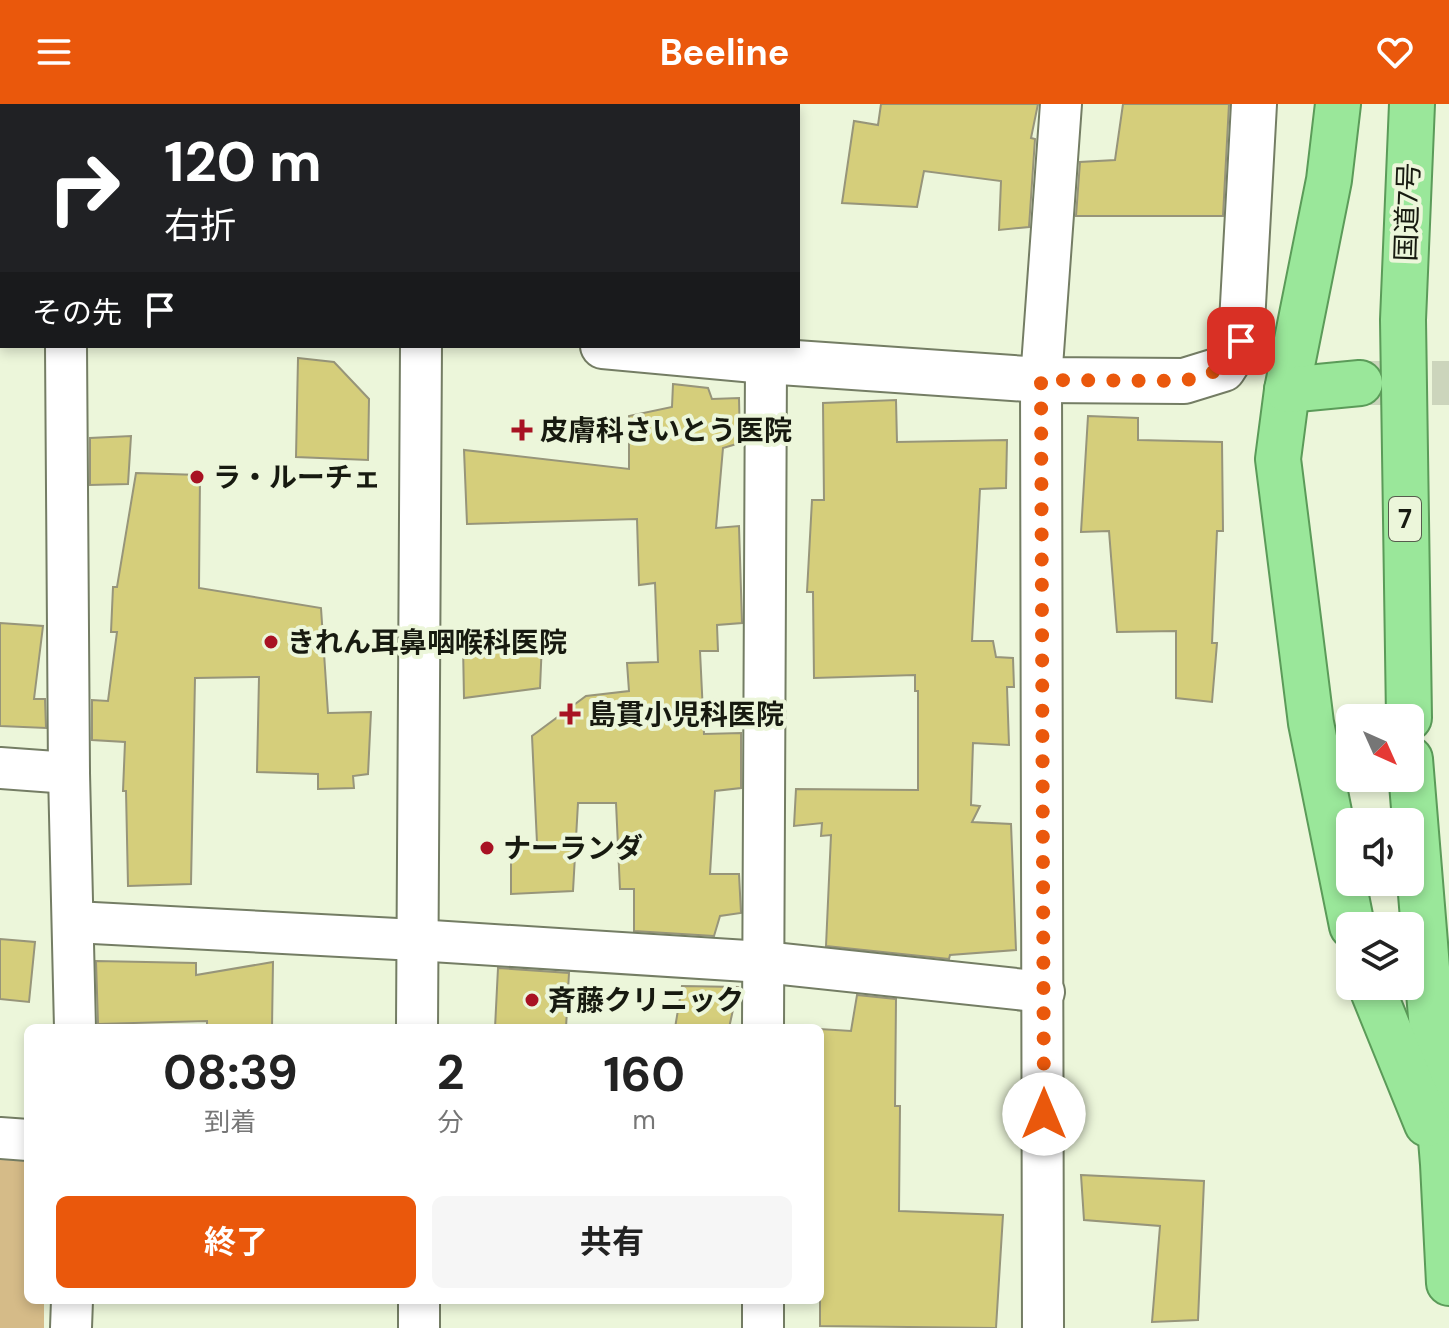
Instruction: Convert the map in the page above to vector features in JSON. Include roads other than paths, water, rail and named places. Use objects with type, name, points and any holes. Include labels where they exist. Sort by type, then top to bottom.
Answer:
[{"type":"highway","points":[[1338,104],[1329,180],[1287,390],[1278,459],[1311,723],[1349,912]]},
{"type":"highway","name":"国道7号","points":[[1409,704],[1403,320],[1412,104]]},
{"type":"highway","points":[[1287,390],[1360,383]]},
{"type":"highway","points":[[1413,792],[1443,1164],[1449,1283]]},
{"type":"highway","points":[[1377,1000],[1443,1164]]},
{"type":"street","points":[[1043,1328],[1041,380],[1061,104]]},
{"type":"street","points":[[625,348],[1041,380],[1184,381],[1223,369],[1241,341],[1254,104]]},
{"type":"street","points":[[66,348],[69,773],[75,1024]]},
{"type":"street","points":[[417,1024],[421,348]]},
{"type":"street","points":[[763,1024],[766,361]]},
{"type":"street","points":[[0,768],[69,773]]},
{"type":"street","points":[[74,922],[763,962],[1044,992]]},
{"type":"street","points":[[0,1138],[24,1140]]},
{"type":"street","points":[[71,1328],[72,1304]]},
{"type":"street","points":[[419,1304],[419,1328]]},
{"type":"street","points":[[763,1304],[763,1328]]},
{"type":"tunnel","points":[[1366,383],[1449,383]]},
{"type":"place","name":"皮膚科さいとう医院","points":[[522,430]]},
{"type":"place","name":"ラ・ルーチェ","points":[[197,477]]},
{"type":"place","name":"きれん耳鼻咽喉科医院","points":[[271,642]]},
{"type":"place","name":"島貫小児科医院","points":[[570,714]]},
{"type":"place","name":"ナーランダ","points":[[487,848]]},
{"type":"place","name":"斉藤クリニック","points":[[532,1000]]}]
